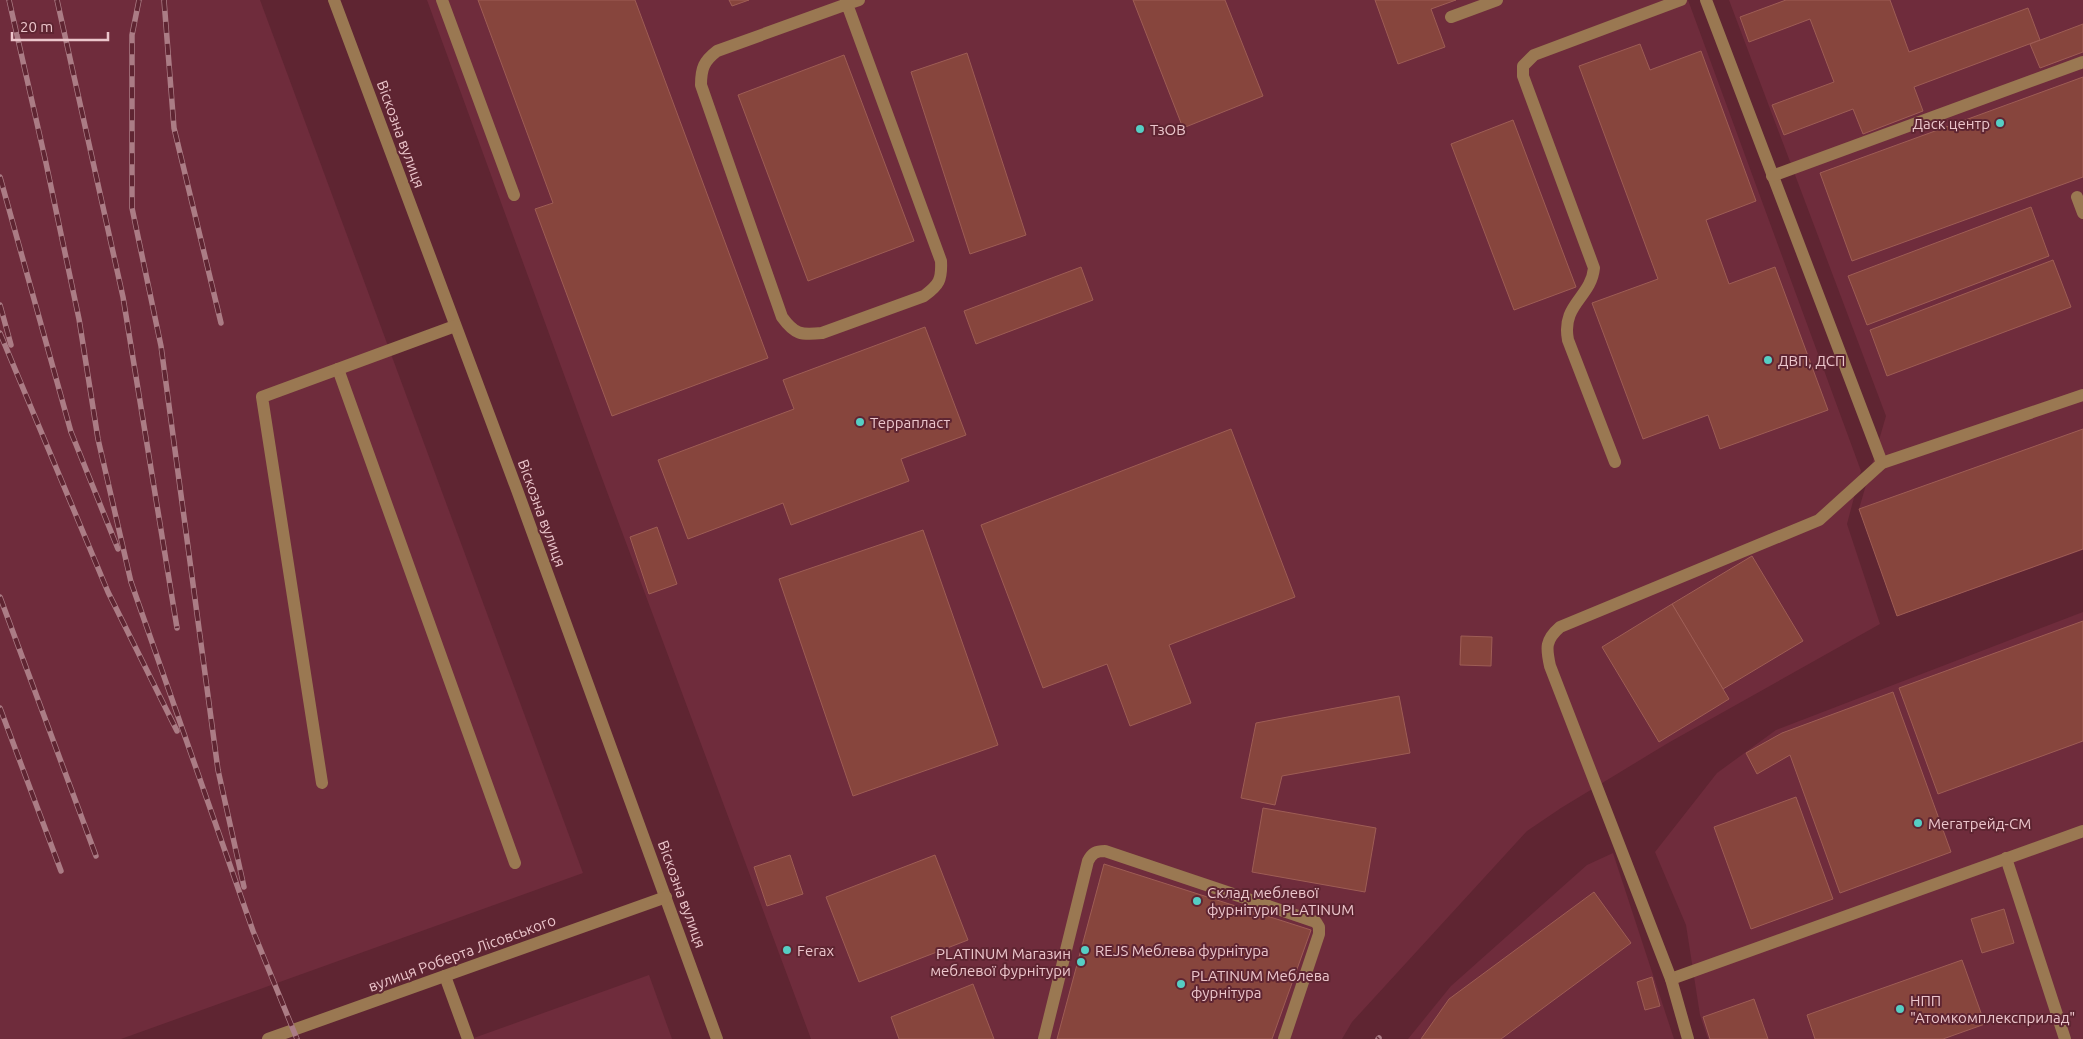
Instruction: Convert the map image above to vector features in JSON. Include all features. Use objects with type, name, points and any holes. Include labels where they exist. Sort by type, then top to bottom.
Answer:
[{"type":"street","name":"Віскозна вулиця","points":[[334,0],[717,1039]]},
{"type":"street","points":[[442,0],[514,195]]},
{"type":"street","points":[[847,4],[941,261],[942,275],[935,288],[924,296],[822,333],[805,335],[791,329],[782,317],[701,85],[701,70],[707,59],[717,51],[847,4],[859,0]]},
{"type":"street","points":[[1452,17],[1497,0]]},
{"type":"street","points":[[1615,462],[1568,340],[1566,329],[1572,308],[1588,288],[1593,278],[1594,268],[1523,76],[1523,66],[1534,54],[1680,0]]},
{"type":"street","points":[[1706,0],[1882,464]]},
{"type":"street","points":[[1772,176],[2083,62]]},
{"type":"street","points":[[2076,197],[2083,213]]},
{"type":"street","points":[[322,783],[262,397],[455,326]]},
{"type":"street","points":[[338,369],[516,863]]},
{"type":"street","points":[[1688,1039],[1671,979],[1550,666],[1547,651],[1551,635],[1560,627],[1819,520],[1882,464],[2083,395]]},
{"type":"street","points":[[1671,979],[2083,831]]},
{"type":"street","points":[[1044,1039],[1088,861],[1092,854],[1097,851],[1105,851],[1316,922],[1319,927],[1319,934],[1284,1039]]},
{"type":"street","points":[[2006,858],[2065,1039]]},
{"type":"street","name":"вулиця Роберта Лісовського","points":[[268,1039],[666,897]]},
{"type":"street","points":[[445,976],[468,1039]]},
{"type":"shaded area","points":[[0,0],[260,0],[583,873],[121,1039],[0,1039]]},
{"type":"shaded area","points":[[427,0],[1688,0],[1861,471],[1847,524],[1880,624],[1668,743],[1561,808],[1527,831],[1352,1022],[1342,1039],[811,1039],[596,462]]},
{"type":"shaded area","points":[[1729,0],[2083,0],[2083,550],[1897,616],[1859,509],[1886,416]]},
{"type":"shaded area","points":[[2083,612],[2083,1039],[1708,1039],[1700,1015],[1686,925],[1655,852],[1717,773],[1776,730]]},
{"type":"shaded area","points":[[1613,853],[1674,1039],[1408,1039],[1451,986],[1587,865]]},
{"type":"shaded area","points":[[649,975],[672,1039],[471,1039]]},
{"type":"building","points":[[478,0],[635,0],[768,358],[612,416],[535,209],[553,203]]},
{"type":"building","points":[[729,0],[749,0],[732,6]]},
{"type":"building","points":[[1133,0],[1225,0],[1263,96],[1183,128]]},
{"type":"building","points":[[1375,0],[1456,0],[1431,9],[1445,47],[1398,64]]},
{"type":"building","points":[[1786,0],[1890,0],[1909,52],[2028,8],[2040,40],[1914,87],[1923,111],[1863,134],[1853,109],[1784,135],[1772,105],[1834,82],[1810,19],[1749,42],[1740,17]]},
{"type":"building","points":[[2083,24],[2083,52],[2040,68],[2030,44]]},
{"type":"building","points":[[1640,44],[1650,70],[1701,51],[1756,201],[1706,220],[1729,284],[1775,267],[1828,410],[1720,449],[1708,415],[1643,439],[1592,303],[1658,279],[1579,66]]},
{"type":"building","points":[[967,53],[1026,235],[970,254],[911,72]]},
{"type":"building","points":[[844,55],[914,241],[808,281],[738,95]]},
{"type":"building","points":[[2083,77],[2083,177],[1852,261],[1820,173]]},
{"type":"building","points":[[1513,120],[1576,287],[1514,310],[1451,144]]},
{"type":"building","points":[[2031,207],[2049,256],[1867,325],[1848,276]]},
{"type":"building","points":[[2053,260],[2071,307],[1887,376],[1870,330]]},
{"type":"building","points":[[1081,267],[1093,300],[976,344],[964,311]]},
{"type":"building","name":"Террапласт","points":[[925,327],[966,435],[901,459],[909,481],[791,525],[783,503],[688,539],[658,460],[794,409],[783,380]]},
{"type":"building","points":[[1231,429],[1295,597],[1169,645],[1191,703],[1130,726],[1107,664],[1043,688],[981,525]]},
{"type":"building","points":[[2083,429],[2083,549],[1897,616],[1859,509]]},
{"type":"building","points":[[657,527],[677,584],[649,594],[630,537]]},
{"type":"building","points":[[923,530],[998,745],[853,796],[779,579]]},
{"type":"building","points":[[1752,556],[1803,641],[1723,689],[1672,604]]},
{"type":"building","points":[[1672,604],[1729,699],[1659,742],[1602,647]]},
{"type":"building","points":[[2083,621],[2083,741],[1938,794],[1899,688]]},
{"type":"building","points":[[1461,636],[1492,637],[1491,666],[1460,665]]},
{"type":"building","points":[[1893,692],[1951,852],[1840,893],[1790,755],[1757,774],[1746,753],[1782,733]]},
{"type":"building","points":[[1399,696],[1410,753],[1282,776],[1275,805],[1241,798],[1256,723]]},
{"type":"building","points":[[1796,797],[1833,899],[1751,929],[1714,827]]},
{"type":"building","points":[[1263,808],[1376,828],[1365,892],[1252,872]]},
{"type":"building","points":[[790,855],[803,894],[767,906],[754,867]]},
{"type":"building","points":[[935,855],[968,940],[859,982],[826,897]]},
{"type":"building","name":"PLATINUM Меблева фурнітура","points":[[1104,864],[1311,930],[1272,1039],[1057,1039]]},
{"type":"building","points":[[1594,892],[1631,943],[1501,1039],[1421,1039],[1449,999]]},
{"type":"building","points":[[2004,909],[2014,943],[1982,953],[1971,919]]},
{"type":"building","points":[[1962,960],[1985,1024],[1943,1039],[1815,1039],[1807,1015]]},
{"type":"building","points":[[1652,977],[1660,1006],[1645,1010],[1637,982]]},
{"type":"building","points":[[973,984],[994,1039],[899,1039],[891,1017]]},
{"type":"building","points":[[1754,999],[1768,1039],[1710,1039],[1703,1017]]},
{"type":"railway","points":[[9,0],[79,319],[98,439],[131,582],[253,931],[297,1039]]},
{"type":"railway","points":[[57,0],[123,297],[177,628]]},
{"type":"railway","points":[[139,0],[132,35],[132,208],[161,346],[218,770],[244,887]]},
{"type":"railway","points":[[164,0],[174,128],[221,323]]},
{"type":"railway","points":[[0,177],[71,432],[118,549]]},
{"type":"railway","points":[[0,305],[11,345]]},
{"type":"railway","points":[[0,333],[108,592],[177,731]]},
{"type":"railway","points":[[0,597],[96,856]]},
{"type":"railway","points":[[0,708],[61,871]]},
{"type":"place","name":"Даск центр","points":[[2000,123]]},
{"type":"place","name":"ТзОВ","points":[[1140,129]]},
{"type":"place","name":"ДВП, ДСП","points":[[1768,360]]},
{"type":"place","name":"Террапласт","points":[[860,422]]},
{"type":"place","name":"Мегатрейд-СМ","points":[[1918,823]]},
{"type":"place","name":"Склад меблевої фурнітури PLATINUM","points":[[1197,901]]},
{"type":"place","name":"Ferax","points":[[787,950]]},
{"type":"place","name":"REJS Меблева фурнітура","points":[[1085,950]]},
{"type":"place","name":"PLATINUM Магазин меблевої фурнітури","points":[[1081,962]]},
{"type":"place","name":"PLATINUM Меблева фурнітура","points":[[1181,984]]},
{"type":"place","name":"НПП \"Атомкомплексприлад\"","points":[[1900,1009]]}]
